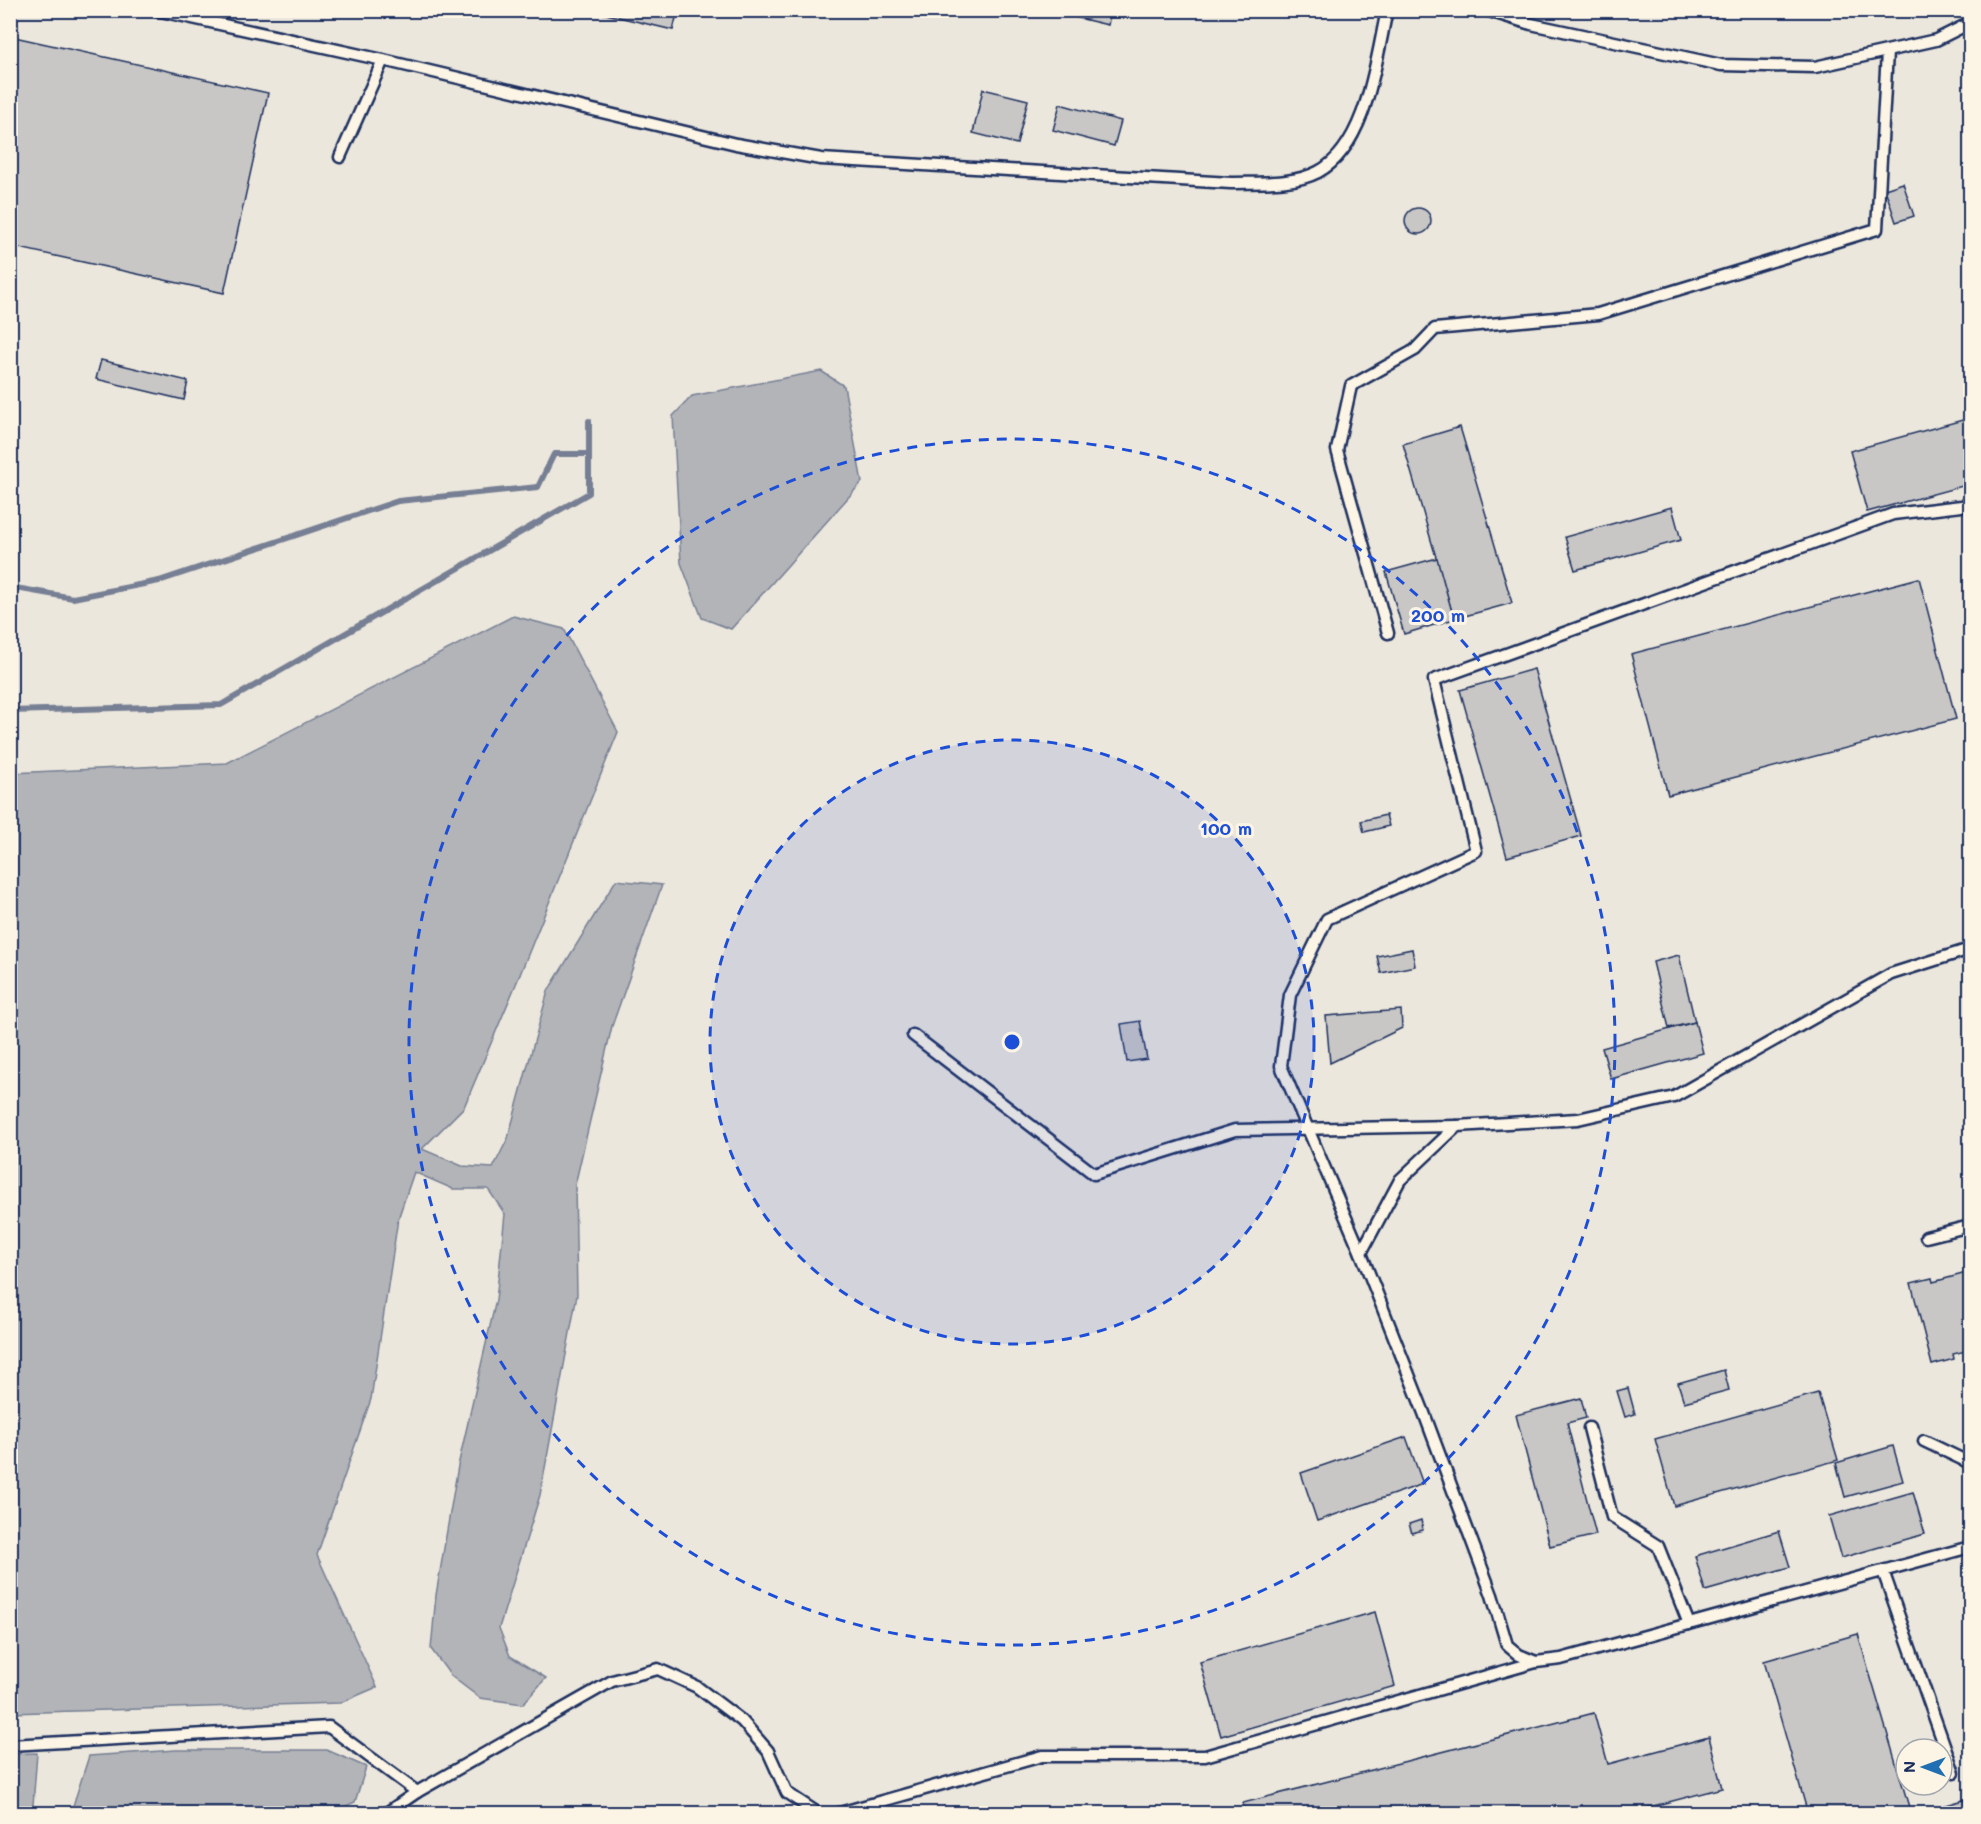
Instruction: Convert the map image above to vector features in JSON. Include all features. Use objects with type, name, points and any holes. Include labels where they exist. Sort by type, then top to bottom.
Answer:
[{"type":"lane","points":[[156,10],[383,60],[736,144],[821,159],[1231,183],[1279,182],[1316,173],[1338,159],[1364,110],[1387,10]]},
{"type":"lane","points":[[1486,10],[1531,24],[1721,65],[1815,67],[1936,40],[1971,23]]},
{"type":"lane","points":[[1388,633],[1337,450],[1351,386],[1415,350],[1435,330],[1598,314],[1877,229],[1887,52]]},
{"type":"lane","points":[[340,158],[383,60]]},
{"type":"lane","points":[[1536,1662],[1519,1655],[1507,1645],[1492,1595],[1424,1413],[1361,1253],[1281,1066],[1290,995],[1327,919],[1476,851],[1434,680],[1893,514],[1971,505]]},
{"type":"lane","points":[[914,1035],[1094,1174],[1235,1130],[1457,1126],[1578,1119],[1674,1097],[1891,974],[1971,949]]},
{"type":"lane","points":[[1361,1253],[1400,1180],[1457,1126]]},
{"type":"lane","points":[[1926,1237],[1971,1226]]},
{"type":"lane","points":[[1589,1428],[1612,1517],[1658,1546],[1689,1624]]},
{"type":"lane","points":[[1923,1441],[1971,1463]]},
{"type":"lane","points":[[836,1814],[1042,1756],[1205,1756],[1536,1662],[1561,1659],[1971,1547]]},
{"type":"lane","points":[[1883,1571],[1941,1737]]},
{"type":"lane","points":[[385,1814],[417,1792],[612,1681],[658,1669],[697,1687],[742,1720],[768,1751],[787,1793],[819,1814]]},
{"type":"lane","points":[[10,1745],[328,1727],[417,1792]]},
{"type":"shaded area","points":[[11,11],[1970,11],[1970,1813],[11,1814]]},
{"type":"shaded area","points":[[821,371],[844,386],[862,482],[731,629],[702,618],[681,563],[673,416],[692,396]]},
{"type":"shaded area","points":[[513,616],[564,629],[618,732],[464,1107],[422,1149],[462,1166],[493,1168],[508,1138],[548,991],[616,880],[662,885],[612,1026],[575,1185],[577,1295],[540,1495],[499,1628],[510,1656],[546,1678],[523,1704],[480,1698],[451,1676],[431,1649],[436,1595],[458,1466],[496,1300],[505,1214],[488,1189],[453,1189],[414,1172],[398,1219],[371,1399],[317,1555],[377,1687],[340,1703],[11,1713],[11,773],[227,763]]},
{"type":"shaded area","points":[[176,1750],[327,1750],[366,1767],[355,1802],[330,1813],[68,1813],[71,1812],[89,1756]]},
{"type":"shaded area","points":[[37,1753],[33,1805],[38,1813],[11,1813],[11,1754]]},
{"type":"building","points":[[589,10],[678,10],[673,30]]},
{"type":"building","points":[[1045,10],[1111,10],[1108,25]]},
{"type":"building","points":[[10,36],[268,93],[224,293],[10,246]]},
{"type":"building","points":[[983,89],[1028,100],[1017,144],[973,133]]},
{"type":"building","points":[[1060,104],[1121,121],[1114,146],[1053,130]]},
{"type":"building","points":[[1903,183],[1914,216],[1896,222],[1885,189]]},
{"type":"building","points":[[1418,208],[1427,212],[1431,221],[1427,230],[1418,234],[1409,230],[1405,221],[1409,212]]},
{"type":"building","points":[[101,360],[188,381],[184,400],[96,379]]},
{"type":"building","points":[[1970,418],[1970,484],[1867,512],[1850,451]]},
{"type":"building","points":[[1460,427],[1512,603],[1454,619],[1403,444]]},
{"type":"building","points":[[1672,507],[1681,540],[1575,570],[1565,537]]},
{"type":"building","points":[[1437,558],[1454,619],[1404,634],[1386,572]]},
{"type":"building","points":[[1919,578],[1956,719],[1668,795],[1631,654]]},
{"type":"building","points":[[1534,669],[1581,836],[1507,857],[1460,690]]},
{"type":"building","points":[[1386,815],[1389,826],[1364,832],[1361,821]]},
{"type":"building","points":[[1412,949],[1415,966],[1381,973],[1377,956]]},
{"type":"building","points":[[1679,955],[1695,1022],[1669,1028],[1653,962]]},
{"type":"building","points":[[1401,1010],[1402,1028],[1330,1063],[1326,1016]]},
{"type":"building","points":[[1140,1021],[1147,1059],[1127,1062],[1121,1024]]},
{"type":"building","points":[[1695,1022],[1703,1053],[1611,1079],[1602,1048]]},
{"type":"building","points":[[1970,1272],[1970,1350],[1953,1354],[1954,1359],[1932,1365],[1911,1283],[1932,1278],[1933,1282]]},
{"type":"building","points":[[1724,1370],[1729,1390],[1684,1402],[1678,1383]]},
{"type":"building","points":[[1628,1388],[1635,1414],[1625,1417],[1617,1391]]},
{"type":"building","points":[[1818,1393],[1838,1460],[1674,1506],[1655,1439]]},
{"type":"building","points":[[1581,1398],[1586,1418],[1567,1423],[1596,1535],[1550,1546],[1516,1415]]},
{"type":"building","points":[[1406,1437],[1423,1484],[1317,1521],[1301,1473]]},
{"type":"building","points":[[1893,1446],[1903,1481],[1845,1497],[1836,1463]]},
{"type":"building","points":[[1913,1492],[1925,1534],[1841,1558],[1829,1516]]},
{"type":"building","points":[[1421,1520],[1423,1530],[1412,1533],[1409,1524]]},
{"type":"building","points":[[1779,1531],[1790,1567],[1705,1591],[1695,1556]]},
{"type":"building","points":[[1375,1612],[1395,1686],[1221,1736],[1200,1662]]},
{"type":"building","points":[[1858,1634],[1894,1756],[1894,1797],[1906,1797],[1911,1814],[1808,1814],[1764,1661]]},
{"type":"building","points":[[1594,1713],[1608,1764],[1709,1737],[1722,1788],[1623,1814],[1584,1814],[1581,1805],[1550,1814],[1245,1814],[1243,1803]]},
{"type":"building","points":[[1970,1798],[1970,1814],[1916,1814]]},
{"type":"waterway","points":[[10,711],[221,705],[589,493],[589,421]]},
{"type":"waterway","points":[[10,587],[73,598],[159,581],[398,501],[538,487],[554,454],[589,454]]}]
